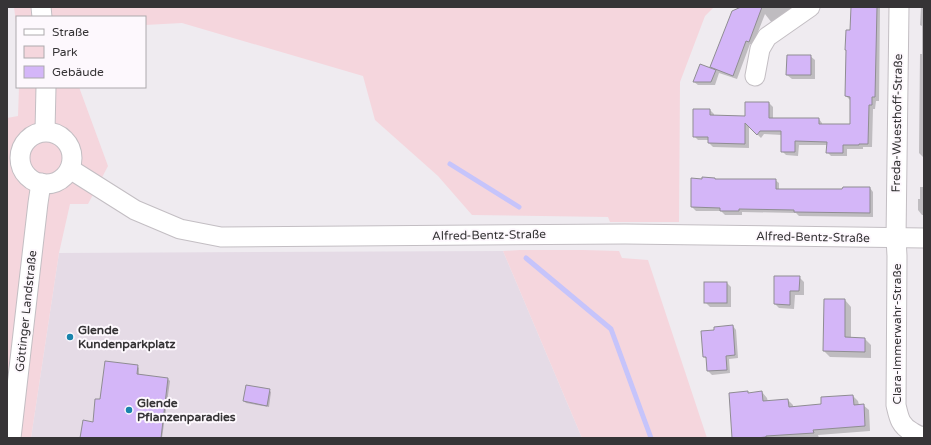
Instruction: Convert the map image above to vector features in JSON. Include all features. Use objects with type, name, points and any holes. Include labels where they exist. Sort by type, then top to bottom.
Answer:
[{"type":"street","points":[[754,76],[760,49],[768,37],[810,7]]},
{"type":"street","name":"Freda-Wuesthoff-Straße","points":[[896,238],[899,7]]},
{"type":"street","points":[[45,131],[46,88]]},
{"type":"street","points":[[45,131],[56,133],[65,139],[71,147],[73,158],[70,169],[62,179],[55,182],[48,184],[33,180],[22,168],[20,160],[24,144],[29,137],[37,133],[45,131]]},
{"type":"street","name":"Alfred-Bentz-Straße","points":[[70,169],[135,210],[180,229],[221,237],[625,234],[924,238]]},
{"type":"street","name":"Göttinger Landstraße","points":[[11,438],[41,183]]},
{"type":"street","name":"Clara-Immerwahr-Straße","points":[[896,238],[896,405],[901,433]]},
{"type":"street","points":[[901,433],[924,437]]},
{"type":"shaded area","points":[[503,251],[582,438],[31,438],[59,253]]},
{"type":"green space","points":[[14,7],[714,7],[705,16],[680,82],[679,222],[610,222],[608,217],[472,215],[438,176],[375,120],[363,76],[182,23],[146,25],[146,16],[16,16],[16,23]]},
{"type":"green space","points":[[19,88],[79,88],[108,166],[88,204],[70,204],[59,253],[31,438],[7,438],[7,118],[18,116]]},
{"type":"green space","points":[[503,251],[619,251],[622,258],[648,260],[707,438],[582,438]]},
{"type":"building","points":[[741,7],[762,7],[749,42],[746,41],[733,76],[710,67],[732,11]]},
{"type":"building","points":[[851,7],[877,7],[875,97],[872,97],[872,105],[869,105],[868,144],[843,145],[843,153],[826,153],[827,142],[795,141],[795,152],[781,152],[781,131],[760,131],[757,135],[745,123],[745,144],[708,143],[708,137],[693,137],[693,109],[710,109],[710,115],[745,116],[745,102],[769,102],[769,118],[819,118],[819,124],[850,124],[850,97],[845,96],[845,50],[846,30],[850,30]]},
{"type":"building","points":[[787,55],[811,55],[811,75],[786,75]]},
{"type":"building","points":[[700,64],[716,70],[711,82],[693,82]]},
{"type":"building","points":[[702,177],[715,179],[776,179],[776,189],[842,189],[843,187],[870,187],[870,213],[794,212],[794,210],[739,209],[739,211],[720,211],[720,208],[691,207],[691,178],[702,179]]},
{"type":"building","points":[[774,276],[800,276],[799,291],[790,291],[790,305],[774,304]]},
{"type":"building","points":[[704,282],[727,282],[727,303],[704,303]]},
{"type":"building","points":[[824,299],[845,299],[845,337],[865,338],[865,352],[823,351]]},
{"type":"building","points":[[733,325],[735,355],[726,356],[727,370],[707,371],[706,357],[703,357],[701,331],[714,330],[714,327]]},
{"type":"building","name":"Glende Pflanzenparadies","points":[[105,361],[138,365],[137,374],[168,378],[161,438],[80,438],[83,420],[93,422],[95,399],[100,399]]},
{"type":"building","points":[[246,385],[270,389],[267,406],[243,401]]},
{"type":"building","points":[[748,391],[748,393],[762,391],[763,401],[788,399],[789,407],[821,404],[821,397],[853,395],[854,405],[864,404],[865,426],[813,430],[814,433],[756,438],[732,438],[729,393]]},
{"type":"waterway","points":[[450,164],[519,207]]},
{"type":"waterway","points":[[526,258],[611,329],[651,438]]},
{"type":"place","name":"Glende Kundenparkplatz","points":[[70,337]]},
{"type":"place","name":"Glende Pflanzenparadies","points":[[129,410]]}]
